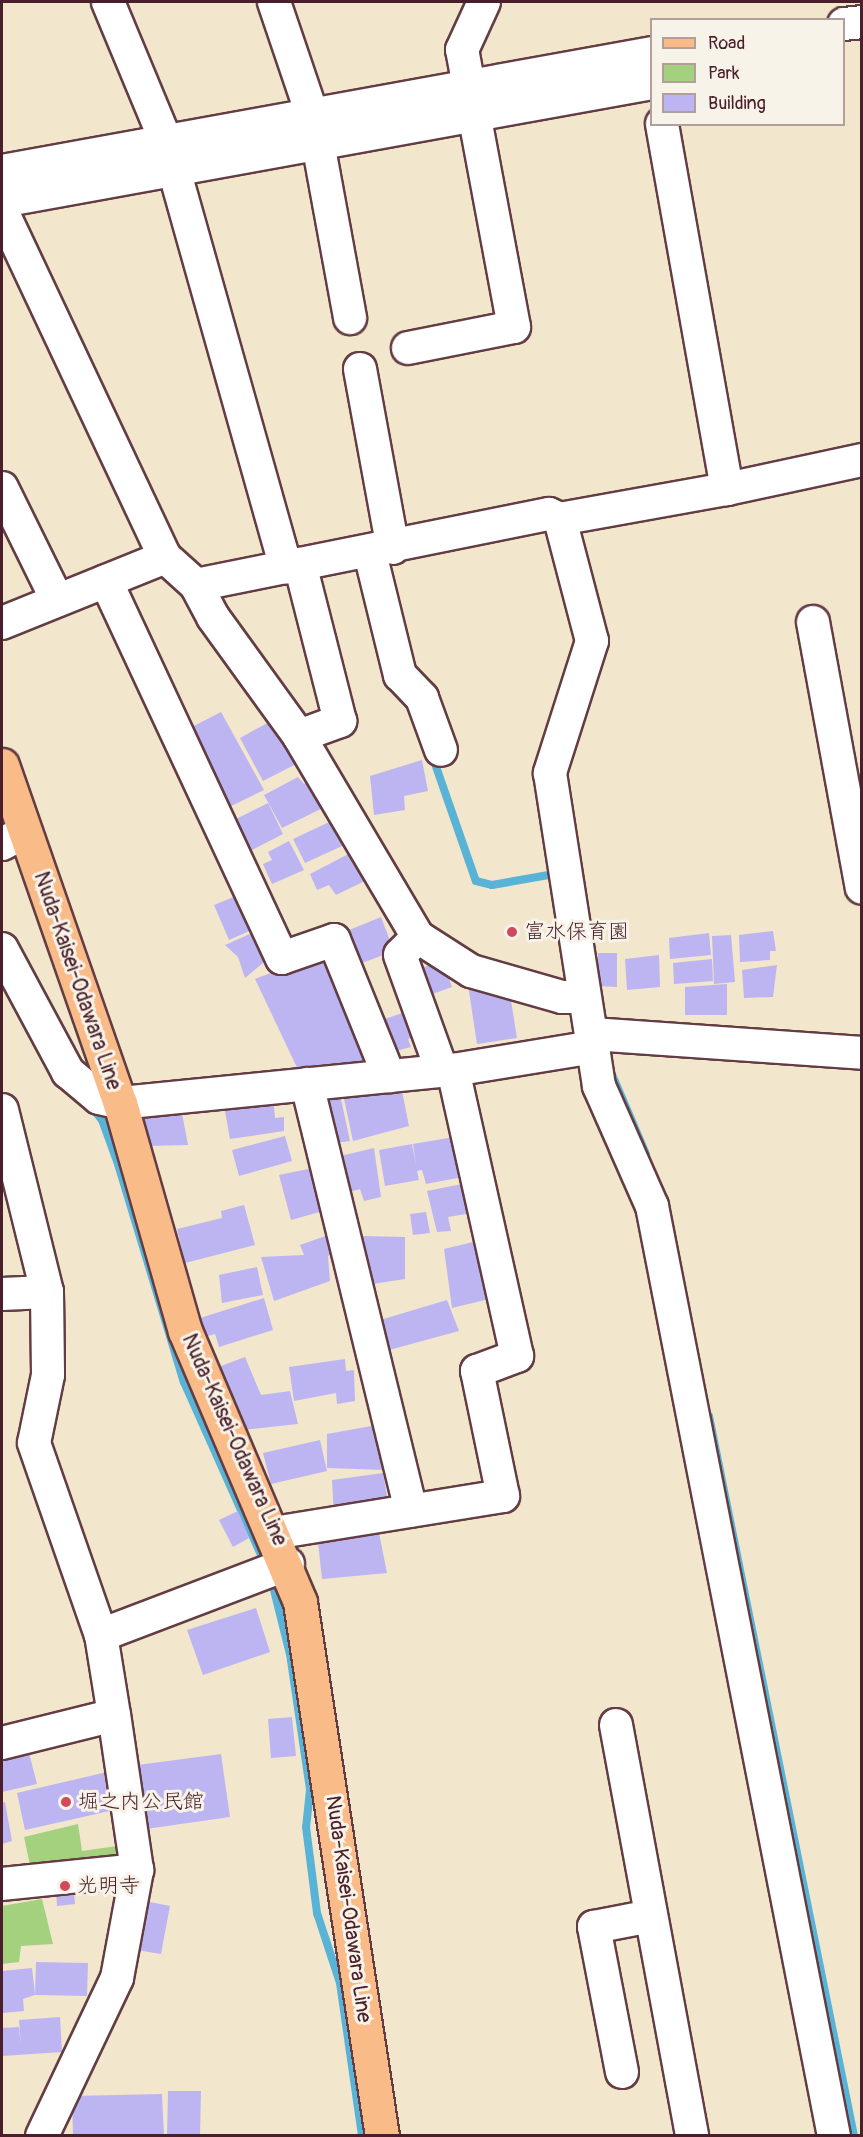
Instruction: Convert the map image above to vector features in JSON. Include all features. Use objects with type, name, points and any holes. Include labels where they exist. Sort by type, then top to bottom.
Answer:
[{"type":"main road","name":"Nuda-Kaisei-Odawara Line","points":[[2,765],[13,838],[120,1103],[185,1331],[287,1565],[309,1640],[382,2136]]},
{"type":"street","points":[[108,2],[166,141],[340,721],[299,736]]},
{"type":"street","points":[[274,2],[315,128],[350,318]]},
{"type":"street","points":[[408,348],[514,327],[462,50],[484,2]]},
{"type":"street","points":[[845,24],[861,22]]},
{"type":"street","points":[[2,171],[166,141],[474,116],[650,64]]},
{"type":"street","points":[[2,201],[175,172],[315,128],[468,85],[650,64]]},
{"type":"street","points":[[662,126],[727,489]]},
{"type":"street","points":[[2,211],[165,557],[196,585],[213,617],[299,736],[418,937],[471,971],[562,997],[584,997]]},
{"type":"street","points":[[360,369],[381,551],[400,675],[422,698],[441,750]]},
{"type":"street","points":[[196,585],[381,551],[549,514],[560,519],[727,489],[861,460]]},
{"type":"street","points":[[2,488],[57,600]]},
{"type":"street","points":[[560,519],[591,641],[550,772],[599,1086],[652,1206],[844,2134]]},
{"type":"street","points":[[2,623],[165,557]]},
{"type":"street","points":[[105,581],[282,958],[334,940],[389,1076]]},
{"type":"street","points":[[813,622],[861,888]]},
{"type":"street","points":[[274,1533],[503,1496],[477,1371],[517,1356],[447,1070],[400,954],[418,937]]},
{"type":"street","points":[[2,950],[68,1072],[99,1098],[120,1103],[447,1070],[593,1040],[861,1053]]},
{"type":"street","points":[[307,1084],[411,1510]]},
{"type":"street","points":[[2,1110],[48,1292],[48,1375],[34,1443],[101,1635],[137,1870],[117,1978],[42,2136]]},
{"type":"street","points":[[2,1294],[48,1292]]},
{"type":"street","points":[[101,1635],[287,1565]]},
{"type":"street","points":[[2,1743],[114,1714]]},
{"type":"street","points":[[616,1725],[692,2136]]},
{"type":"street","points":[[2,1884],[137,1870]]},
{"type":"street","points":[[622,2072],[594,1927],[651,1916]]},
{"type":"green space","points":[[78,1824],[82,1851],[124,1845],[126,1862],[31,1870],[24,1837]]},
{"type":"green space","points":[[42,1899],[53,1944],[21,1946],[19,1962],[2,1964],[2,1906]]},
{"type":"building","points":[[221,712],[264,790],[227,808],[186,730]]},
{"type":"building","points":[[273,720],[300,762],[263,781],[240,738]]},
{"type":"building","points":[[422,760],[428,791],[404,796],[405,810],[374,815],[370,776]]},
{"type":"building","points":[[298,777],[304,784],[315,779],[331,804],[282,828],[264,795]]},
{"type":"building","points":[[268,803],[283,834],[248,852],[232,821]]},
{"type":"building","points":[[340,817],[353,841],[305,863],[293,839]]},
{"type":"building","points":[[289,841],[304,870],[272,884],[263,864],[272,860],[268,852]]},
{"type":"building","points":[[358,849],[373,877],[336,895],[329,885],[317,890],[310,874]]},
{"type":"building","points":[[241,894],[256,928],[229,940],[214,905]]},
{"type":"building","points":[[381,917],[394,951],[354,966],[342,933]]},
{"type":"building","points":[[259,930],[270,957],[245,978],[238,957],[225,945]]},
{"type":"building","points":[[773,931],[776,951],[770,951],[770,960],[740,962],[739,935]]},
{"type":"building","points":[[709,933],[711,955],[670,959],[669,938]]},
{"type":"building","points":[[731,935],[735,982],[714,984],[712,936]]},
{"type":"building","points":[[328,951],[375,1070],[302,1078],[255,979]]},
{"type":"building","points":[[598,953],[617,953],[617,987],[597,986]]},
{"type":"building","points":[[659,955],[660,987],[627,990],[625,959]]},
{"type":"building","points":[[712,959],[713,981],[674,984],[673,963]]},
{"type":"building","points":[[442,961],[452,987],[418,999],[409,972]]},
{"type":"building","points":[[777,965],[773,997],[744,998],[742,970]]},
{"type":"building","points":[[508,982],[517,1038],[477,1044],[468,985]]},
{"type":"building","points":[[727,984],[727,1015],[685,1015],[685,987]]},
{"type":"building","points":[[411,1010],[421,1036],[408,1039],[411,1047],[388,1053],[376,1022]]},
{"type":"building","points":[[400,1081],[409,1126],[353,1141],[343,1094]]},
{"type":"building","points":[[339,1090],[350,1141],[328,1144],[315,1093]]},
{"type":"building","points":[[273,1095],[275,1118],[284,1117],[284,1131],[230,1139],[223,1100]]},
{"type":"building","points":[[181,1108],[188,1145],[146,1146],[140,1115]]},
{"type":"building","points":[[285,1136],[292,1161],[239,1176],[232,1150]]},
{"type":"building","points":[[460,1136],[468,1176],[426,1184],[422,1170],[417,1171],[419,1180],[385,1186],[379,1150],[412,1144],[416,1166],[413,1144]]},
{"type":"building","points":[[374,1148],[381,1197],[364,1201],[360,1189],[342,1194],[332,1158]]},
{"type":"building","points":[[313,1168],[323,1211],[291,1220],[279,1175]]},
{"type":"building","points":[[472,1182],[472,1213],[448,1217],[451,1231],[437,1232],[427,1191]]},
{"type":"building","points":[[244,1205],[255,1245],[185,1263],[177,1229],[222,1218],[221,1211]]},
{"type":"building","points":[[426,1212],[430,1233],[413,1235],[410,1214]]},
{"type":"building","points":[[334,1233],[337,1251],[328,1256],[330,1281],[274,1301],[261,1257],[304,1255],[300,1245]]},
{"type":"building","points":[[361,1236],[405,1237],[405,1279],[366,1285]]},
{"type":"building","points":[[473,1242],[489,1299],[452,1308],[444,1249]]},
{"type":"building","points":[[257,1267],[263,1295],[222,1303],[219,1275]]},
{"type":"building","points":[[264,1298],[273,1330],[219,1347],[215,1334],[204,1337],[200,1318]]},
{"type":"building","points":[[447,1300],[459,1331],[389,1350],[380,1320]]},
{"type":"building","points":[[245,1357],[261,1395],[290,1391],[298,1424],[243,1430],[216,1368]]},
{"type":"building","points":[[345,1359],[346,1371],[354,1370],[355,1401],[337,1404],[336,1393],[294,1401],[289,1367]]},
{"type":"building","points":[[377,1425],[384,1470],[327,1468],[327,1434]]},
{"type":"building","points":[[320,1440],[327,1471],[271,1484],[263,1453]]},
{"type":"building","points":[[383,1473],[389,1507],[334,1516],[332,1480]]},
{"type":"building","points":[[238,1511],[249,1538],[233,1547],[219,1520]]},
{"type":"building","points":[[377,1523],[387,1573],[322,1579],[317,1533]]},
{"type":"building","points":[[256,1608],[270,1652],[203,1675],[187,1630]]},
{"type":"building","points":[[292,1717],[296,1756],[271,1758],[268,1719]]},
{"type":"building","points":[[27,1745],[37,1784],[2,1792],[2,1751]]},
{"type":"building","points":[[221,1754],[230,1817],[139,1830],[130,1766]]},
{"type":"building","name":"堀之内公民館","points":[[107,1772],[114,1810],[25,1830],[17,1793]]},
{"type":"building","points":[[5,1802],[12,1841],[2,1844],[2,1803]]},
{"type":"building","points":[[72,1871],[75,1904],[57,1906],[55,1873]]},
{"type":"building","points":[[140,1900],[170,1906],[161,1954],[131,1949]]},
{"type":"building","points":[[36,1962],[88,1963],[87,1996],[35,1995],[23,1999],[24,2011],[2,2013],[2,1971],[32,1968],[35,1994]]},
{"type":"building","points":[[60,2017],[62,2052],[2,2056],[2,2028],[19,2027],[21,2047],[19,2020]]},
{"type":"building","points":[[168,2091],[201,2091],[200,2136],[167,2136]]},
{"type":"building","points":[[162,2094],[164,2136],[73,2136],[72,2096]]},
{"type":"waterway","points":[[432,755],[476,881],[492,885],[560,873]]},
{"type":"waterway","points":[[611,1072],[646,1154]]},
{"type":"waterway","points":[[91,1106],[102,1120],[118,1164],[184,1382],[265,1564]]},
{"type":"waterway","points":[[709,1416],[854,2136]]},
{"type":"waterway","points":[[271,1578],[290,1654],[310,1790],[306,1827],[317,1913],[340,1983],[362,2136]]},
{"type":"place","name":"富水保育園","points":[[512,932]]},
{"type":"place","name":"堀之内公民館","points":[[66,1802]]},
{"type":"place","name":"光明寺","points":[[65,1886]]}]
